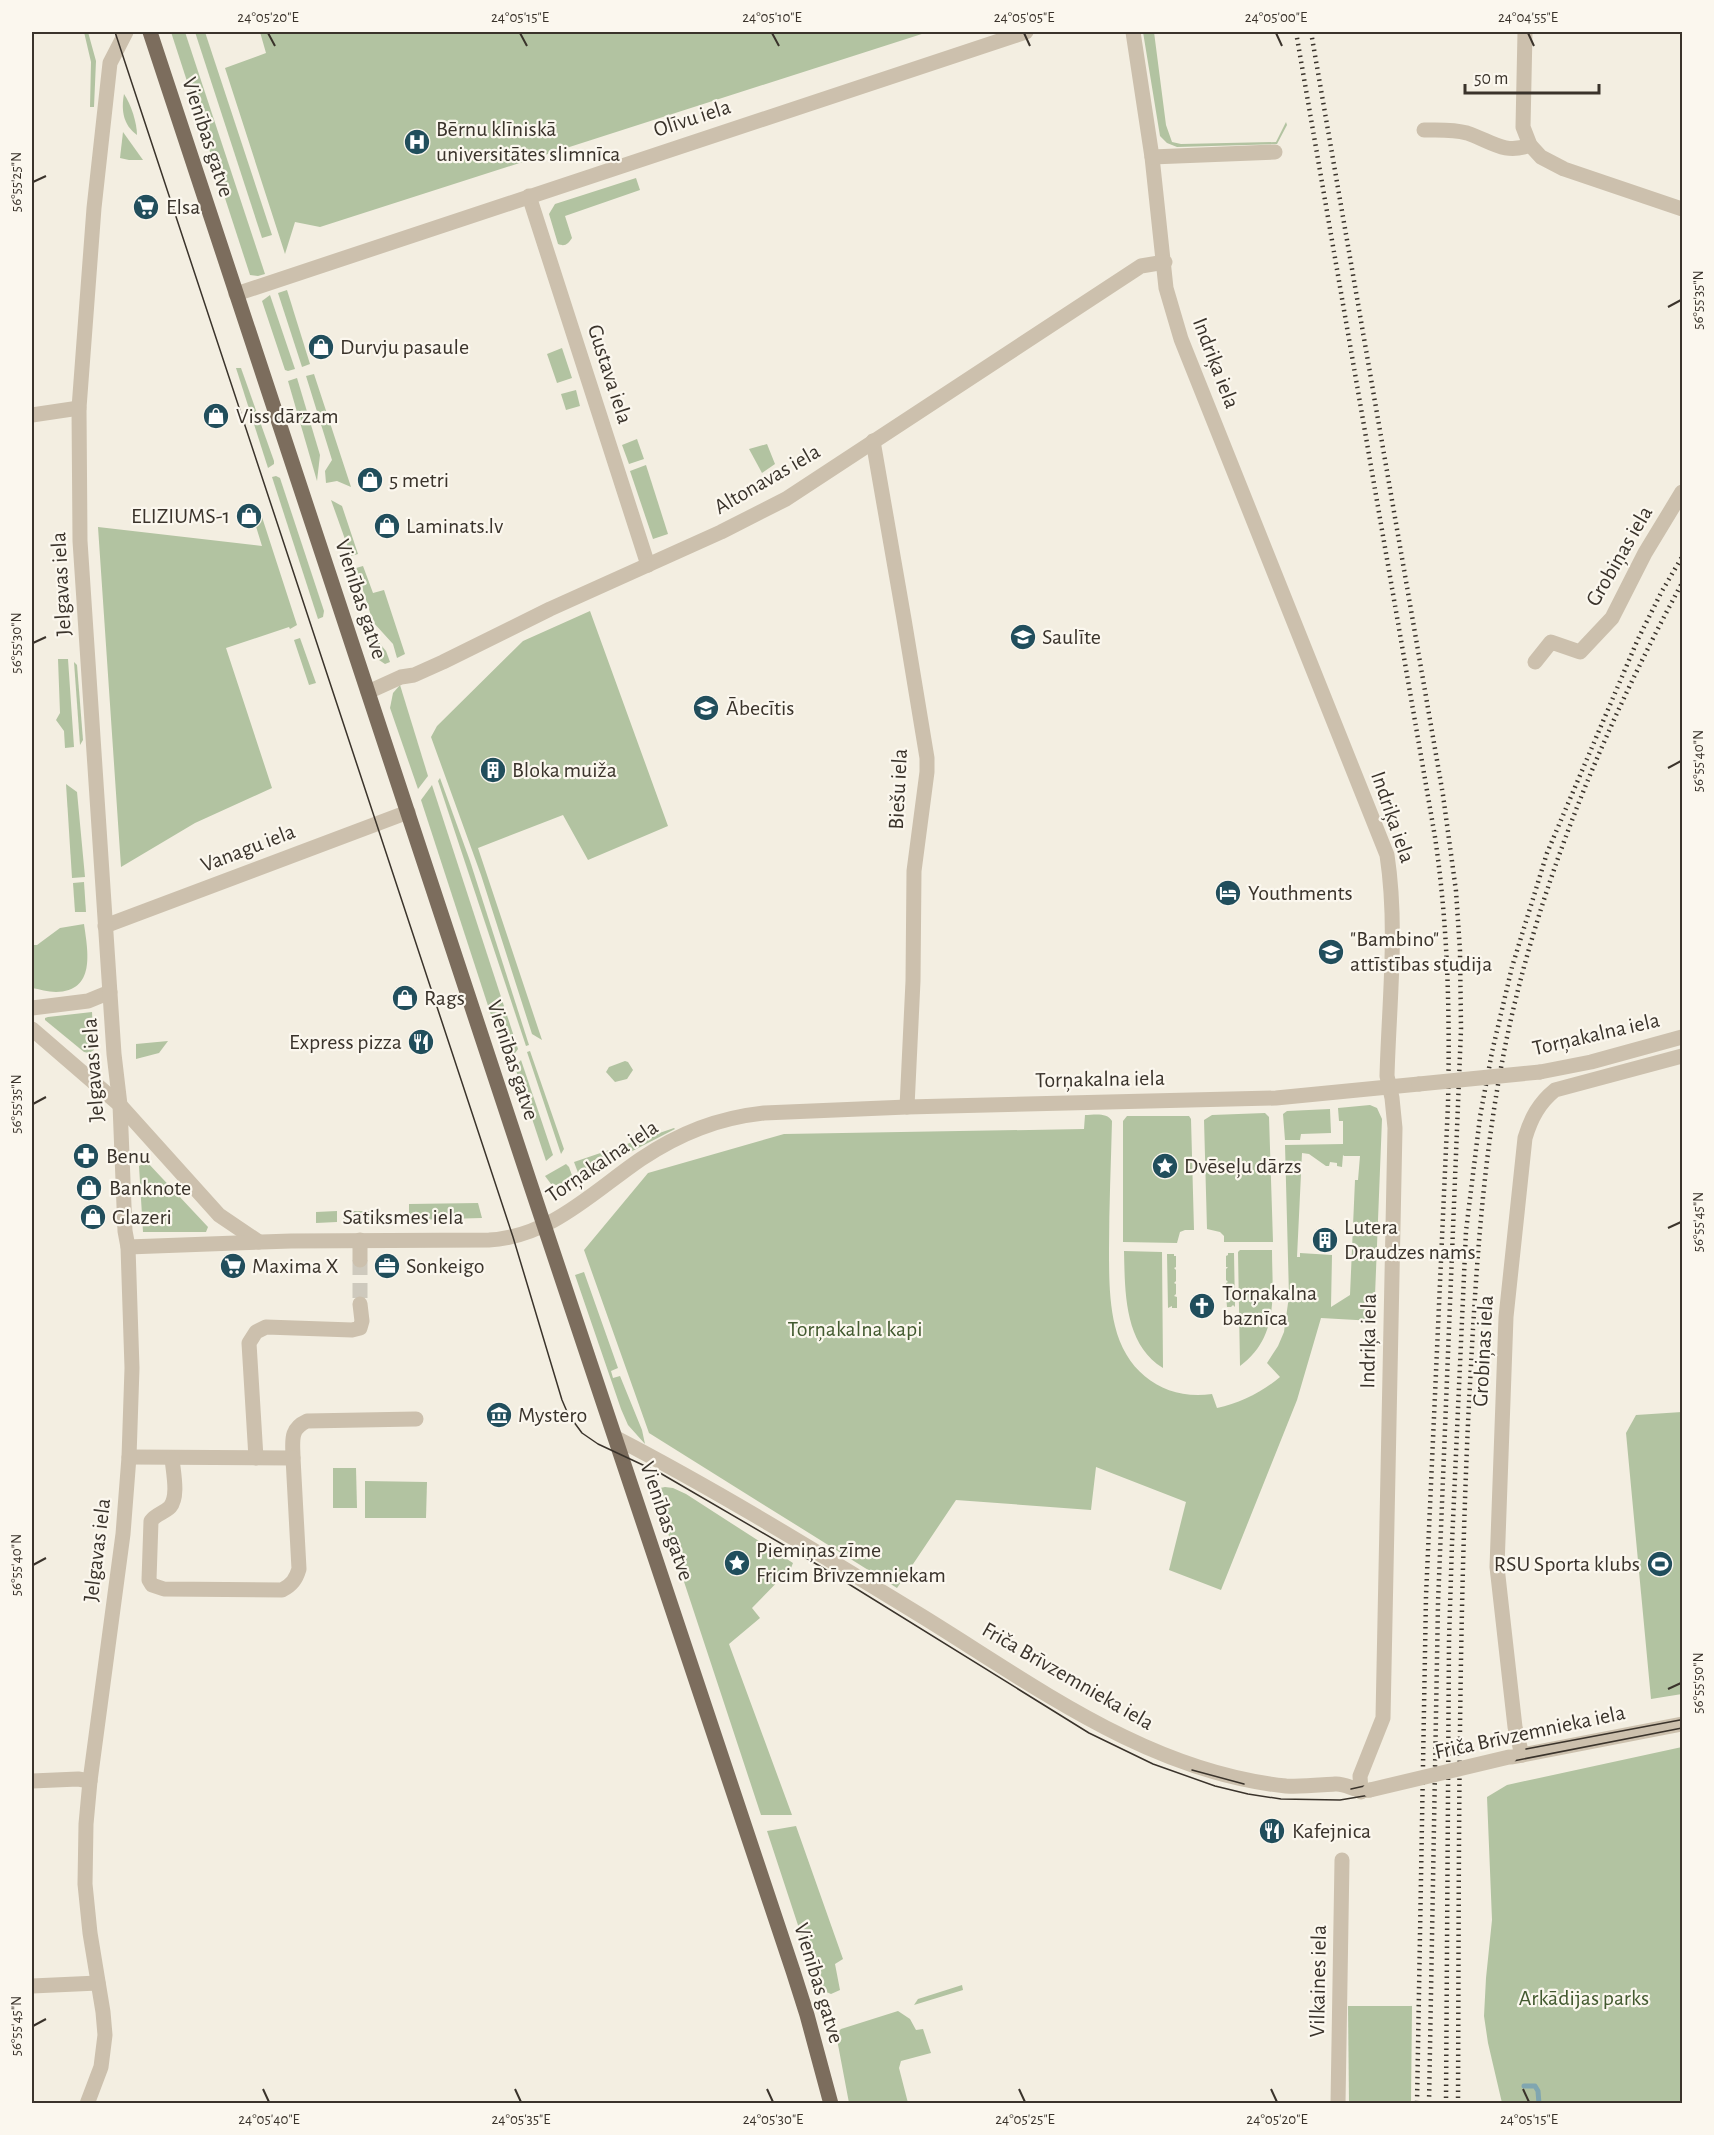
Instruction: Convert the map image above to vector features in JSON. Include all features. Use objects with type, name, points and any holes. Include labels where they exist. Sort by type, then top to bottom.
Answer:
[{"type":"main road","name":"Vienības gatve","points":[[150,32],[807,2014],[831,2103]]},
{"type":"street","name":"Jelgavas iela","points":[[87,2103],[101,2067],[105,2035],[85,1884],[86,1824],[123,1534],[129,1457],[132,1368],[120,1105],[114,1054],[80,541],[79,408],[94,208],[110,63],[126,32]]},
{"type":"street","name":"Olīvu iela","points":[[236,294],[1026,32]]},
{"type":"street","name":"Indriķa iela","points":[[1132,32],[1152,157],[1167,288],[1181,339],[1387,855],[1391,885],[1386,1076],[1390,1088],[1395,1128],[1383,1718],[1360,1776],[1366,1791]]},
{"type":"street","points":[[1525,32],[1523,127],[1530,146],[1540,157],[1564,169],[1683,209]]},
{"type":"street","points":[[1425,130],[1467,133],[1505,149],[1519,150],[1530,146]]},
{"type":"street","points":[[1152,157],[1275,152]]},
{"type":"street","name":"Gustava iela","points":[[529,196],[648,565]]},
{"type":"street","name":"Altonavas iela","points":[[368,692],[443,662],[550,609],[752,517],[786,499],[1141,266],[1165,262]]},
{"type":"street","points":[[32,415],[79,408]]},
{"type":"street","name":"Biešu iela","points":[[873,441],[927,758],[914,872],[913,981],[907,1107]]},
{"type":"street","name":"Grobiņas iela","points":[[1535,662],[1551,642],[1580,652],[1611,618],[1645,553],[1683,492]]},
{"type":"street","name":"Vanagu iela","points":[[105,926],[408,812]]},
{"type":"street","points":[[32,1008],[88,1001],[110,992]]},
{"type":"street","points":[[32,1029],[120,1105],[219,1215],[259,1242]]},
{"type":"street","name":"Torņakalna iela","points":[[545,1226],[643,1158],[683,1135],[716,1121],[764,1113],[907,1107],[1276,1098],[1540,1072],[1591,1062],[1683,1037]]},
{"type":"street","name":"Grobiņas iela","points":[[1515,1756],[1515,1727],[1497,1567],[1506,1317],[1525,1138],[1530,1120],[1544,1099],[1555,1090],[1683,1056]]},
{"type":"street","name":"Satiksmes iela","points":[[128,1247],[259,1242],[495,1239],[520,1236],[545,1226]]},
{"type":"street","points":[[360,1240],[360,1260]]},
{"type":"street","points":[[256,1458],[249,1344],[256,1332],[266,1326],[352,1330],[360,1328],[362,1321],[360,1304]]},
{"type":"street","points":[[172,1458],[174,1497],[171,1505],[154,1516],[151,1521],[149,1580],[152,1585],[164,1589],[282,1590],[290,1586],[299,1569],[292,1433],[298,1425],[307,1421],[416,1419]]},
{"type":"street","name":"Friča Brīvzemnieka iela","points":[[615,1438],[663,1462],[814,1551],[1095,1723],[1146,1748],[1244,1780],[1287,1786],[1339,1783],[1366,1791],[1515,1756],[1683,1724]]},
{"type":"street","points":[[129,1457],[293,1458]]},
{"type":"street","points":[[32,1780],[90,1781]]},
{"type":"street","name":"Vilkaines iela","points":[[1338,2103],[1342,1860]]},
{"type":"street","points":[[32,1986],[98,1983]]},
{"type":"green space","points":[[84,32],[88,32],[96,61],[94,107],[90,107],[91,62]]},
{"type":"green space","points":[[171,32],[185,32],[265,274],[250,275]]},
{"type":"green space","points":[[195,32],[205,32],[272,235],[262,238]]},
{"type":"green space","name":"Bērnu klīniskā universitātes slimnīca","points":[[260,32],[928,32],[320,227],[295,222],[285,254],[225,68],[266,53]]},
{"type":"green space","points":[[1143,32],[1154,32],[1166,125],[1172,142],[1181,144],[1276,142],[1286,122],[1287,125],[1277,144],[1177,147],[1167,143],[1160,136]]},
{"type":"green space","points":[[124,94],[133,114],[137,135],[129,127],[124,117]]},
{"type":"green space","points":[[123,132],[143,160],[120,158]]},
{"type":"green space","points":[[636,178],[640,190],[565,216],[572,238],[566,244],[558,244],[549,214],[555,204]]},
{"type":"green space","points":[[287,290],[310,364],[302,367],[278,293]]},
{"type":"green space","points":[[270,295],[295,369],[285,370],[262,301]]},
{"type":"green space","points":[[562,348],[572,378],[557,383],[547,354]]},
{"type":"green space","points":[[236,368],[241,368],[274,461],[274,464],[268,468]]},
{"type":"green space","points":[[314,374],[351,487],[337,481],[326,483],[325,471],[332,460],[306,376]]},
{"type":"green space","points":[[297,378],[320,455],[317,481],[288,381]]},
{"type":"green space","points":[[576,390],[580,406],[566,410],[561,394]]},
{"type":"green space","points":[[637,439],[644,459],[629,464],[622,445]]},
{"type":"green space","points":[[767,444],[775,464],[762,473],[749,449]]},
{"type":"green space","points":[[646,465],[668,534],[653,539],[630,471]]},
{"type":"green space","points":[[272,477],[280,478],[324,611],[323,617],[318,619]]},
{"type":"green space","points":[[331,500],[342,506],[358,554],[351,556]]},
{"type":"green space","points":[[261,514],[297,625],[226,648],[272,788],[195,823],[121,867],[98,527],[262,546],[254,520],[254,516]]},
{"type":"green space","points":[[363,566],[373,593],[384,590],[405,654],[397,658],[393,644],[373,622],[356,568]]},
{"type":"green space","points":[[590,611],[668,826],[588,860],[563,815],[478,848],[542,1040],[532,1034],[481,875],[431,737],[437,726],[523,641]]},
{"type":"green space","points":[[366,627],[386,651],[390,662],[385,664],[376,658]]},
{"type":"green space","points":[[300,638],[316,683],[309,685],[294,640]]},
{"type":"green space","points":[[58,659],[68,659],[74,747],[65,748],[64,731],[56,720],[60,713]]},
{"type":"green space","points":[[74,662],[77,665],[83,740],[80,745]]},
{"type":"green space","points":[[400,685],[428,776],[418,789],[390,708],[393,693]]},
{"type":"green space","points":[[440,778],[470,861],[529,1045],[526,1046],[438,781]]},
{"type":"green space","points":[[66,784],[77,792],[85,877],[72,878]]},
{"type":"green space","points":[[432,785],[518,1049],[507,1064],[421,800]]},
{"type":"green space","points":[[84,882],[86,912],[75,912],[73,883]]},
{"type":"green space","points":[[84,924],[87,958],[83,977],[78,985],[69,990],[56,992],[32,988],[32,945],[37,945],[60,928]]},
{"type":"green space","points":[[92,1012],[94,1050],[89,1053],[84,1052],[45,1020],[48,1017]]},
{"type":"green space","points":[[168,1041],[159,1053],[136,1059],[136,1044]]},
{"type":"green space","points":[[530,1051],[564,1149],[561,1154],[527,1052]]},
{"type":"green space","points":[[521,1060],[553,1155],[546,1161],[515,1067]]},
{"type":"green space","points":[[625,1061],[633,1070],[627,1079],[615,1082],[606,1072],[609,1067]]},
{"type":"green space","name":"Torņakalna kapi","points":[[1370,1105],[1377,1108],[1382,1119],[1374,1321],[1321,1318],[1297,1400],[1221,1590],[1169,1570],[1186,1502],[1096,1467],[1091,1510],[956,1500],[897,1588],[649,1433],[584,1250],[648,1173],[784,1134],[1084,1129],[1085,1115],[1104,1115],[1112,1121],[1109,1278],[1113,1317],[1120,1343],[1138,1370],[1150,1380],[1179,1393],[1212,1394],[1217,1408],[1250,1396],[1280,1377],[1267,1363],[1284,1332],[1289,1296],[1285,1145],[1343,1144],[1343,1121],[1339,1121],[1338,1108]],"holes":[[[1302,1153],[1309,1154],[1326,1166],[1329,1166],[1330,1162],[1342,1167],[1343,1155],[1360,1156],[1358,1180],[1355,1180],[1350,1295],[1331,1307],[1332,1255],[1300,1253],[1300,1257],[1297,1257]]]},
{"type":"green space","points":[[1330,1109],[1331,1133],[1301,1134],[1300,1140],[1285,1140],[1283,1114],[1287,1111]]},
{"type":"green space","points":[[1265,1113],[1269,1117],[1273,1242],[1224,1242],[1224,1236],[1220,1232],[1207,1229],[1204,1120],[1212,1115]]},
{"type":"green space","points":[[1127,1116],[1189,1116],[1191,1119],[1194,1230],[1180,1232],[1177,1243],[1123,1242],[1123,1121]]},
{"type":"green space","points":[[675,1129],[580,1178],[574,1162]]},
{"type":"green space","points":[[147,1162],[208,1227],[206,1232],[143,1232],[139,1166]]},
{"type":"green space","points":[[566,1164],[574,1181],[562,1186],[551,1184],[545,1176]]},
{"type":"green space","points":[[478,1203],[482,1218],[409,1220],[409,1204]]},
{"type":"green space","points":[[337,1211],[337,1222],[316,1223],[316,1212]]},
{"type":"green space","points":[[344,1211],[369,1211],[369,1223],[343,1223]]},
{"type":"green space","points":[[1240,1250],[1272,1250],[1273,1282],[1268,1328],[1253,1354],[1240,1366],[1238,1252]]},
{"type":"green space","points":[[1124,1251],[1162,1252],[1163,1368],[1150,1358],[1141,1345],[1129,1316]]},
{"type":"green space","points":[[1228,1253],[1234,1253],[1235,1307],[1233,1305],[1227,1307],[1226,1296],[1229,1296],[1226,1294],[1226,1283],[1228,1282],[1226,1269],[1228,1267],[1226,1267],[1226,1256]]},
{"type":"green space","points":[[1167,1254],[1176,1256],[1176,1267],[1174,1268],[1176,1281],[1174,1283],[1176,1294],[1174,1296],[1177,1297],[1177,1308],[1172,1308],[1172,1306],[1168,1308]]},
{"type":"green space","points":[[584,1272],[618,1368],[611,1371],[613,1378],[620,1376],[642,1430],[645,1444],[628,1425],[621,1409],[575,1275]]},
{"type":"green space","name":"RSU Sporta klubs","points":[[1682,1412],[1682,1694],[1651,1699],[1626,1433],[1636,1415]]},
{"type":"green space","points":[[333,1468],[356,1468],[357,1508],[333,1508]]},
{"type":"green space","points":[[365,1481],[427,1482],[426,1518],[365,1518]]},
{"type":"green space","points":[[665,1487],[686,1494],[793,1563],[791,1568],[752,1608],[760,1618],[729,1644],[792,1815],[761,1815],[662,1515],[657,1492],[660,1488]]},
{"type":"green space","name":"Arkādijas parks","points":[[1682,1747],[1682,2103],[1502,2103],[1484,2016],[1492,1920],[1487,1797],[1507,1785]]},
{"type":"green space","points":[[796,1826],[843,1959],[835,1964],[840,1990],[831,1994],[824,1991],[817,1983],[767,1831]]},
{"type":"green space","points":[[962,1985],[963,1990],[914,2005],[918,1999]]},
{"type":"green space","points":[[1348,2006],[1412,2006],[1411,2103],[1349,2103]]},
{"type":"green space","points":[[898,2011],[910,2019],[916,2030],[923,2029],[931,2053],[901,2061],[899,2068],[908,2103],[849,2103],[836,2034],[841,2029]]},
{"type":"waterway","points":[[1524,2086],[1535,2086],[1538,2091],[1539,2104]]},
{"type":"tunnel","points":[[360,1260],[360,1304]]},
{"type":"tram line","points":[[115,32],[513,1237],[562,1400],[568,1414],[582,1433],[598,1444],[660,1473],[818,1565],[1089,1733],[1153,1764],[1215,1786],[1281,1799],[1340,1800],[1508,1762],[1682,1728]]},
{"type":"tram line","points":[[1526,1749],[1680,1720]]},
{"type":"tram line","points":[[1192,1770],[1244,1784]]},
{"type":"tram line","points":[[1351,1789],[1427,1772]]},
{"type":"railway","points":[[1296,32],[1435,837],[1445,937],[1449,1037],[1448,1104],[1426,1596],[1417,2104]]},
{"type":"railway","points":[[1311,32],[1443,795],[1456,891],[1460,951],[1461,1029],[1438,1603],[1429,2104]]},
{"type":"railway","points":[[1446,2104],[1449,1640],[1452,1543],[1466,1231],[1480,1117],[1492,1052],[1512,967],[1547,853],[1638,639],[1682,557]]},
{"type":"railway","points":[[1458,2104],[1462,1593],[1468,1423],[1481,1219],[1493,1119],[1511,1019],[1525,962],[1561,850],[1629,687],[1682,583]]},
{"type":"place","name":"Bērnu klīniskā universitātes slimnīca","points":[[417,142]]},
{"type":"place","name":"Elsa","points":[[146,207]]},
{"type":"place","name":"Durvju pasaule","points":[[321,347]]},
{"type":"place","name":"Viss dārzam","points":[[216,416]]},
{"type":"place","name":"5 metri","points":[[370,480]]},
{"type":"place","name":"ELIZIUMS-1","points":[[249,516]]},
{"type":"place","name":"Laminats.lv","points":[[387,526]]},
{"type":"place","name":"Saulīte","points":[[1023,637]]},
{"type":"place","name":"Ābecītis","points":[[706,708]]},
{"type":"place","name":"Bloka muiža","points":[[493,770]]},
{"type":"place","name":"Youthments","points":[[1228,893]]},
{"type":"place","name":"\"Bambino\" attīstības studija","points":[[1331,952]]},
{"type":"place","name":"Rags","points":[[405,998]]},
{"type":"place","name":"Express pizza","points":[[421,1042]]},
{"type":"place","name":"Benu","points":[[86,1156]]},
{"type":"place","name":"Dvēseļu dārzs","points":[[1165,1166]]},
{"type":"place","name":"Banknote","points":[[89,1188]]},
{"type":"place","name":"Glazeri","points":[[93,1217]]},
{"type":"place","name":"Lutera Draudzes nams","points":[[1325,1240]]},
{"type":"place","name":"Maxima X","points":[[233,1266]]},
{"type":"place","name":"Sonkeigo","points":[[387,1266]]},
{"type":"place","name":"Torņakalna baznīca","points":[[1202,1306]]},
{"type":"place","name":"Mystero","points":[[499,1415]]},
{"type":"place","name":"Piemiņas zīme Fricim Brīvzemniekam","points":[[737,1563]]},
{"type":"place","name":"RSU Sporta klubs","points":[[1660,1564]]},
{"type":"place","name":"Kafejnica","points":[[1272,1831]]}]
